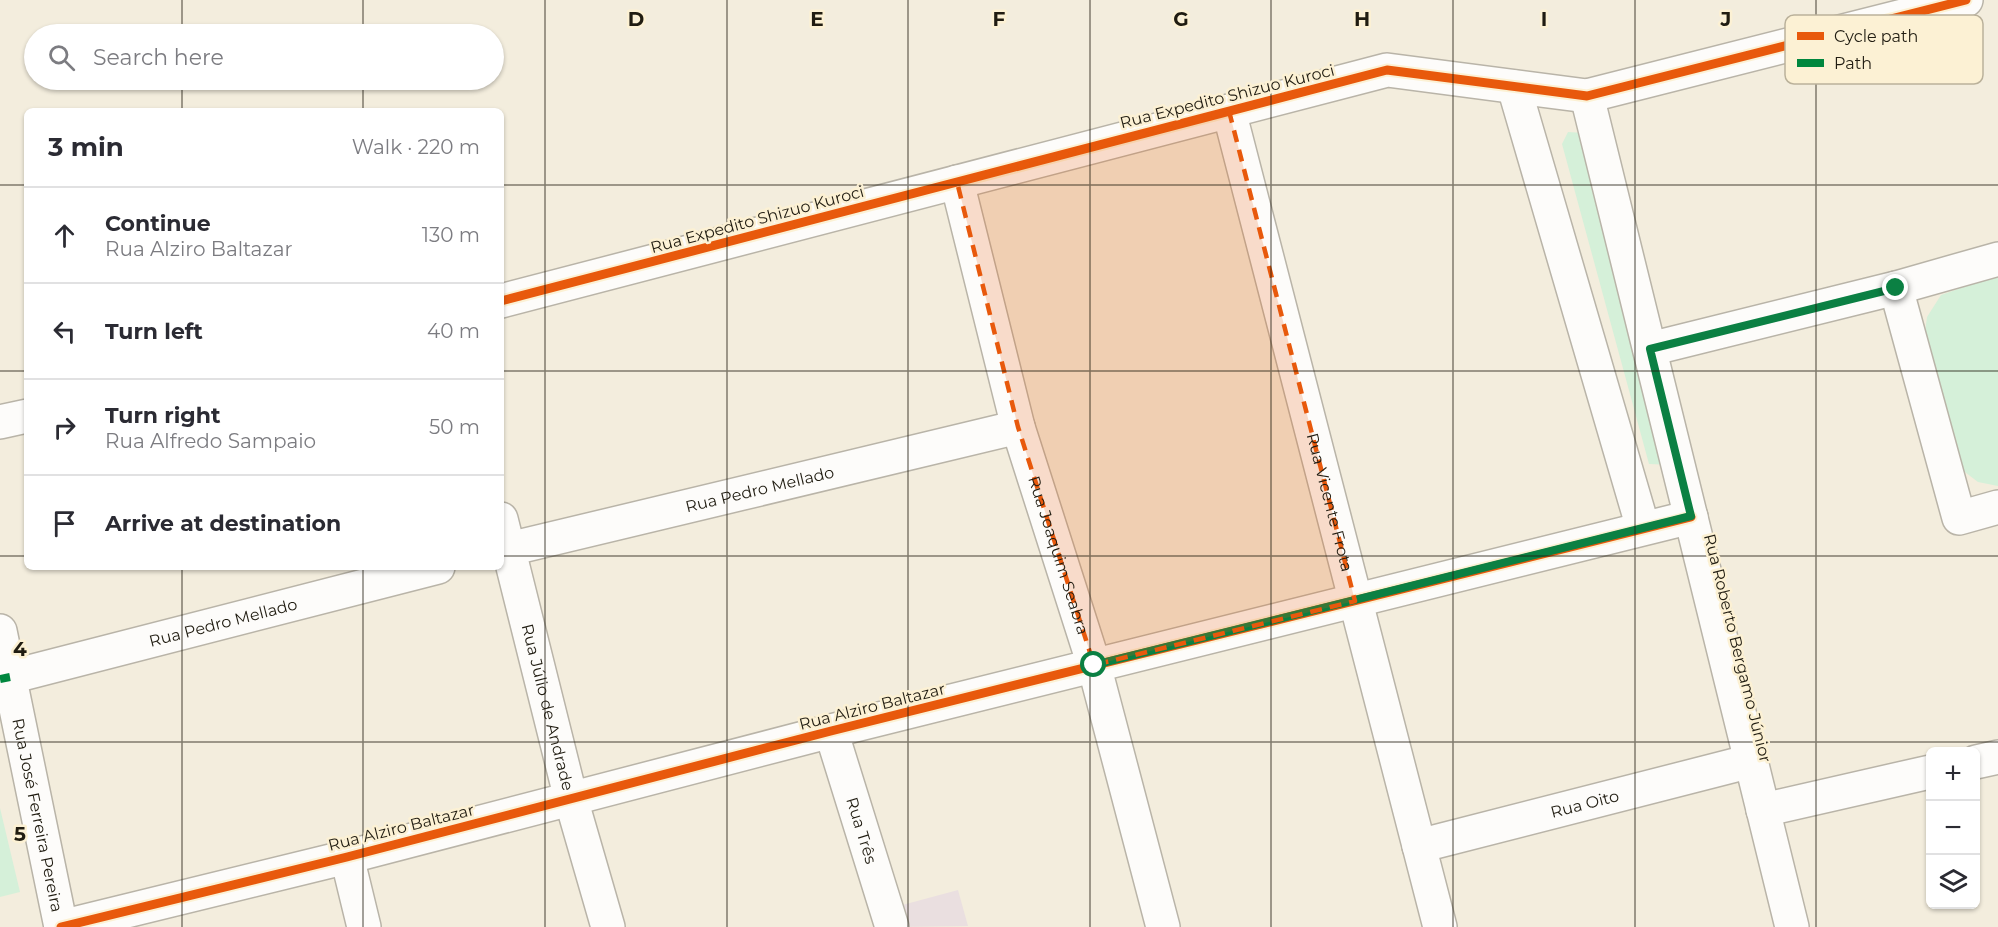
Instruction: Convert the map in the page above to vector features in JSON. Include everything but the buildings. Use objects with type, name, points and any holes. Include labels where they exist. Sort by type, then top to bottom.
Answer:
[{"type":"street","name":"Rua Expedito Shizuo Kuroci","points":[[1907,15],[1966,0]]},
{"type":"street","name":"Rua Expedito Shizuo Kuroci","points":[[504,300],[1387,70],[1587,96],[1785,46]]},
{"type":"street","points":[[1514,87],[1643,528]]},
{"type":"street","name":"Rua Roberto Bergamo Júnior","points":[[1587,96],[1792,927]]},
{"type":"street","name":"Rua Vicente Frota","points":[[1229,111],[1440,927]]},
{"type":"street","name":"Rua Joaquim Seabra","points":[[957,182],[1018,427],[1094,665],[1163,927]]},
{"type":"street","points":[[1650,349],[1896,288],[1998,259]]},
{"type":"street","points":[[1896,288],[1959,518],[1998,507]]},
{"type":"street","points":[[0,422],[24,417]]},
{"type":"street","name":"Rua Pedro Mellado","points":[[504,540],[1018,427]]},
{"type":"street","name":"Rua Alziro Baltazar","points":[[61,927],[347,857],[831,731],[1691,516]]},
{"type":"street","name":"Rua Júlio de Andrade","points":[[504,540],[571,799],[608,927]]},
{"type":"street","name":"Rua Pedro Mellado","points":[[10,677],[426,570]]},
{"type":"street","name":"Rua José Ferreira Pereira","points":[[0,631],[61,927]]},
{"type":"street","name":"Rua Três","points":[[831,731],[892,927]]},
{"type":"street","points":[[1980,761],[1998,757]]},
{"type":"street","name":"Rua Oito","points":[[1419,846],[1751,760]]},
{"type":"street","points":[[1763,810],[1926,773]]},
{"type":"street","points":[[347,857],[364,927]]},
{"type":"highlighted area","points":[[1229,111],[1355,601],[1094,665],[1018,427],[957,182]]},
{"type":"green space","points":[[1568,132],[1584,133],[1672,465],[1649,464],[1562,144]]},
{"type":"green space","points":[[1998,275],[1998,486],[1978,482],[1961,469],[1924,340],[1927,317],[1941,295]]},
{"type":"green space","points":[[0,808],[20,892],[0,897]]},
{"type":"marked path","points":[[0,679],[10,677]]},
{"type":"cycle path","points":[[1907,15],[1966,0]]},
{"type":"cycle path","points":[[504,300],[1387,70],[1587,96],[1785,46]]},
{"type":"cycle path","points":[[61,927],[347,857],[831,731],[1691,517]]},
{"type":"route","points":[[1094,665],[1691,516],[1650,349],[1896,288]]}]
